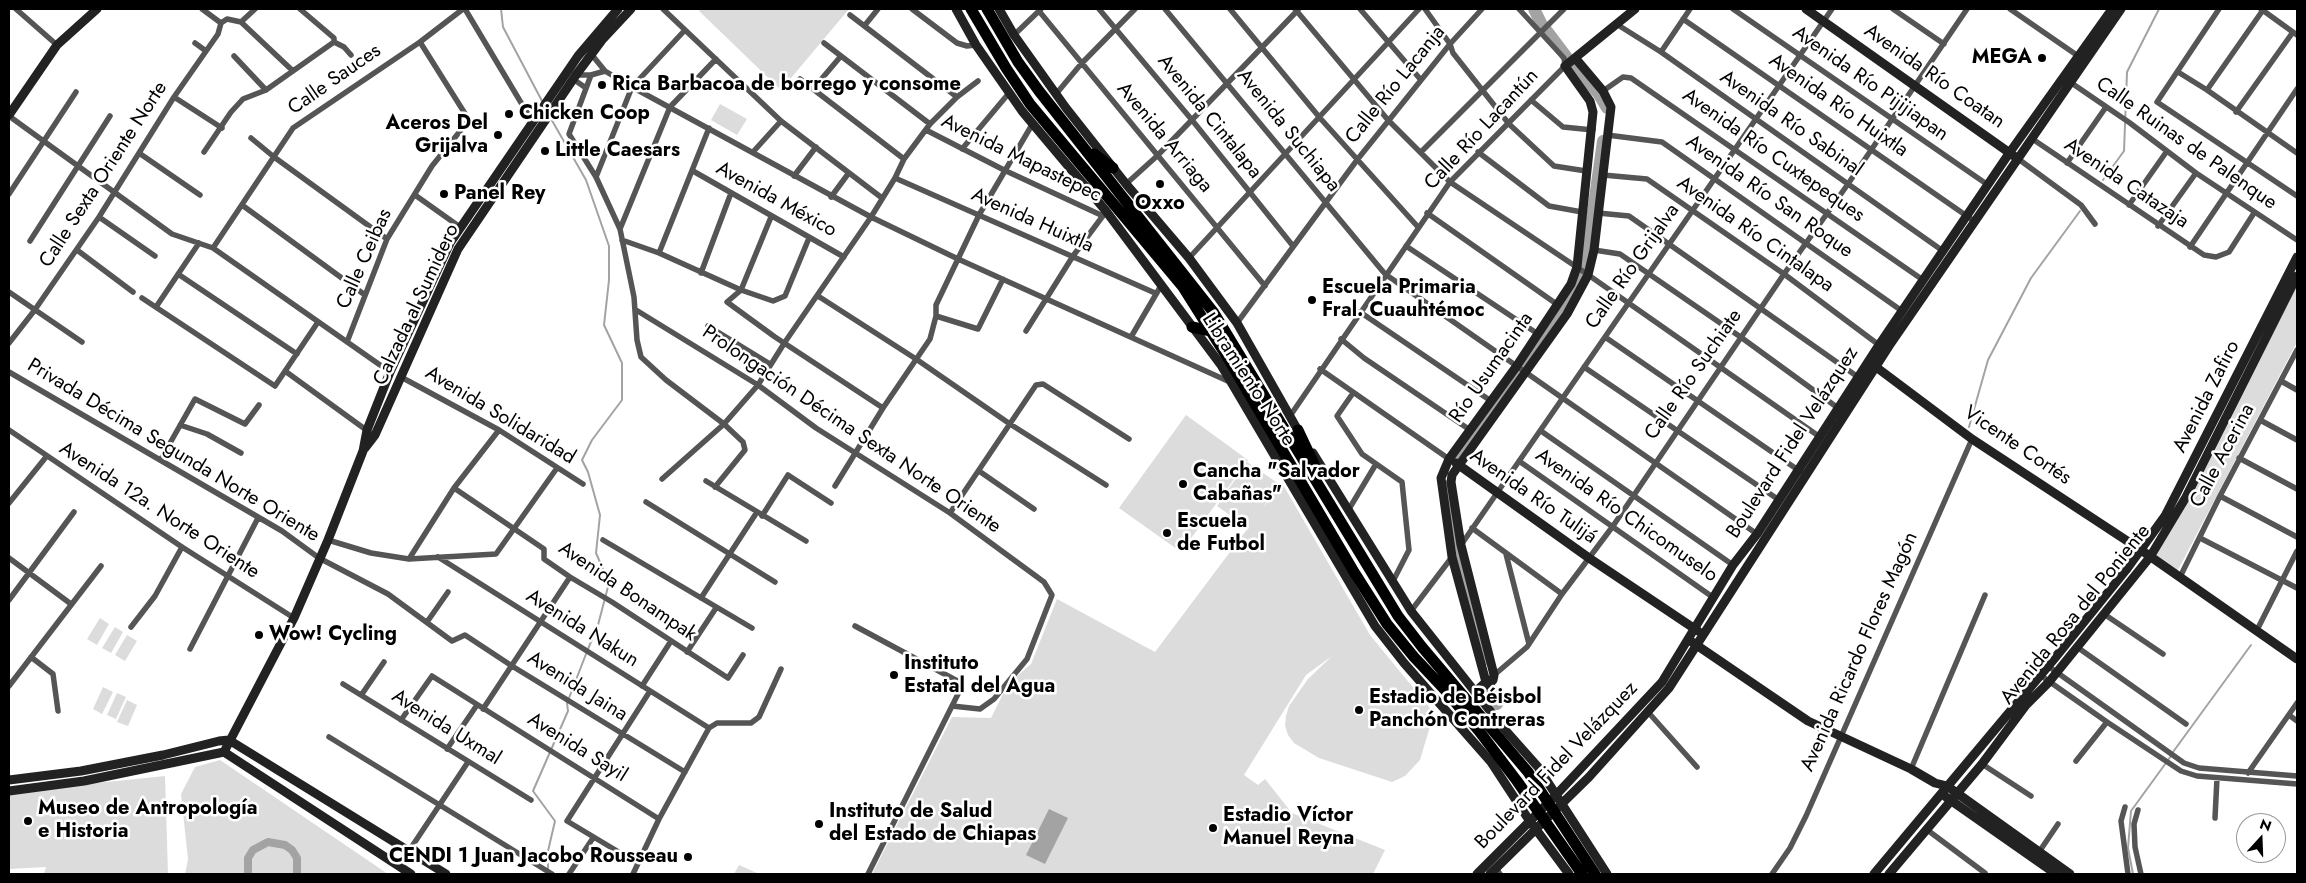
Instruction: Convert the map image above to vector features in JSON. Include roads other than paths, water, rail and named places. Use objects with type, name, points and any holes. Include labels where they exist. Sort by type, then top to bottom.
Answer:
[{"type":"highway","name":"Libramiento Norte","points":[[971,9],[1030,104],[1183,287],[1250,394],[1354,572],[1387,624],[1414,657],[1446,691],[1514,785]]},
{"type":"highway","name":"Libramiento Norte","points":[[987,9],[1018,62],[1214,312],[1398,616],[1422,647],[1533,769],[1539,787],[1579,870]]},
{"type":"highway","points":[[1081,144],[1113,168]]},
{"type":"highway","points":[[1074,158],[1078,176]]},
{"type":"highway","points":[[1192,327],[1211,331]]},
{"type":"highway","points":[[1250,394],[1256,423]]},
{"type":"highway","points":[[1298,430],[1324,486],[1327,499]]},
{"type":"highway","points":[[1514,785],[1579,870],[1595,874]]},
{"type":"street","points":[[16,9],[57,45]]},
{"type":"street","points":[[97,9],[57,45],[9,116],[172,234],[213,248],[390,372]]},
{"type":"street","points":[[202,9],[220,23],[227,19],[241,22],[293,71]]},
{"type":"street","points":[[241,22],[255,9]]},
{"type":"street","points":[[300,9],[351,55]]},
{"type":"street","points":[[464,9],[532,120]]},
{"type":"street","name":"Calle Sauces","points":[[213,248],[293,128],[420,42],[464,9]]},
{"type":"street","points":[[554,98],[578,56],[606,29],[618,9]]},
{"type":"street","name":"Calzada al Sumidero","points":[[224,752],[294,618],[364,451],[375,435],[474,214],[532,120],[575,77],[592,55],[606,29],[632,9]]},
{"type":"street","points":[[663,9],[781,120],[848,174],[882,198]]},
{"type":"street","points":[[865,25],[878,9]]},
{"type":"street","points":[[912,9],[957,43],[967,46],[976,45]]},
{"type":"street","name":"Libramiento Norte","points":[[956,9],[976,45],[1010,93],[1078,176],[1105,214],[1162,284],[1221,365],[1375,626],[1421,683],[1514,785],[1533,824],[1550,846],[1579,870]]},
{"type":"street","points":[[1000,9],[1014,35],[1056,94],[1113,168],[1189,258],[1237,322],[1298,430],[1349,509],[1392,584],[1478,692],[1533,769],[1556,795],[1576,829],[1607,874]]},
{"type":"street","name":"Avenida Cintalapa","points":[[1098,9],[1192,120],[1293,246]]},
{"type":"street","points":[[1056,94],[1081,64],[1135,9]]},
{"type":"street","name":"Avenida Suchiapa","points":[[1164,9],[1386,274],[1516,367],[1656,462],[1757,534]]},
{"type":"street","points":[[1230,9],[1320,118],[1418,227]]},
{"type":"street","points":[[1126,184],[1157,156],[1297,9],[1388,120],[1450,182],[1628,302],[1820,437]]},
{"type":"street","points":[[1360,9],[1420,80]]},
{"type":"street","points":[[1189,258],[1216,226],[1320,118],[1419,9]]},
{"type":"street","points":[[1425,9],[1450,44],[1453,54],[1509,124],[1554,166],[1586,171]]},
{"type":"street","name":"Calle Río Lacanja","points":[[1237,322],[1388,120],[1450,44],[1482,9]]},
{"type":"street","points":[[1519,9],[1542,32],[1564,62],[1576,59],[1635,9]]},
{"type":"street","points":[[1421,152],[1564,9]]},
{"type":"street","points":[[1661,52],[1690,9]]},
{"type":"street","name":"Avenida Río Pijijiapan","points":[[1733,9],[1988,185]]},
{"type":"street","name":"Avenida Río Coatan","points":[[1806,9],[2016,157]]},
{"type":"street","name":"Calle Río Grijalva","points":[[1461,545],[1692,210],[1715,180],[1798,54],[1832,9]]},
{"type":"street","points":[[1892,9],[1944,44]]},
{"type":"street","name":"Calle Río Suchiate","points":[[1486,682],[1529,644],[1742,338],[1805,243],[1872,150],[1967,9]]},
{"type":"street","points":[[2010,9],[2081,59]]},
{"type":"street","name":"Boulevard Fidel Velázquez","points":[[1495,872],[1556,795],[1662,682],[1734,565],[1779,500],[1802,472],[1820,437],[1879,345],[1943,251],[2016,157],[2112,9]]},
{"type":"street","name":"Boulevard Fidel Velázquez","points":[[1477,874],[1533,824],[1561,804],[1669,688],[1802,472],[1876,367],[1970,218],[1988,185],[2032,140],[2072,83],[2081,59],[2121,9]]},
{"type":"street","points":[[2220,9],[2157,102],[2248,161],[2297,196]]},
{"type":"street","points":[[2207,90],[2262,9],[2295,33],[2236,112]]},
{"type":"street","points":[[1014,35],[1040,10]]},
{"type":"street","name":"Avenida Arriaga","points":[[1040,10],[1081,64],[1265,286]]},
{"type":"street","points":[[850,15],[957,97]]},
{"type":"street","name":"Avenida Río Huixtla","points":[[1683,19],[1970,218]]},
{"type":"street","name":"Calle Sexta Oriente Norte","points":[[9,343],[34,311],[99,217],[174,97],[218,34],[220,23]]},
{"type":"street","name":"Avenida Río Sabinal","points":[[1618,25],[1661,52],[1943,251]]},
{"type":"street","points":[[596,177],[632,87],[685,30]]},
{"type":"street","points":[[204,152],[243,100],[266,90],[334,40]]},
{"type":"street","name":"Calle Ceibas","points":[[347,342],[387,239],[432,166],[469,120],[420,42]]},
{"type":"street","points":[[195,43],[206,51]]},
{"type":"street","points":[[824,43],[930,124]]},
{"type":"street","points":[[592,55],[605,71],[831,197],[958,259],[1232,383]]},
{"type":"street","points":[[234,56],[266,90]]},
{"type":"street","points":[[813,89],[840,56]]},
{"type":"street","points":[[620,229],[670,106],[716,59]]},
{"type":"street","name":"Río Usumacinta","points":[[1486,682],[1452,557],[1441,478],[1449,459],[1516,367],[1571,284],[1583,272],[1594,250],[1611,107],[1603,91],[1576,59]]},
{"type":"street","name":"Río Usumacinta","points":[[1494,675],[1461,545],[1451,482],[1452,474],[1583,289],[1582,212],[1593,130],[1593,112],[1590,101],[1564,62]]},
{"type":"street","name":"Calle Río Lacantún","points":[[1290,416],[1320,369],[1450,182],[1478,152],[1509,124],[1564,62]]},
{"type":"street","points":[[575,77],[605,71]]},
{"type":"street","points":[[2178,72],[2297,153]]},
{"type":"street","points":[[591,75],[570,134],[596,177],[620,229],[636,310],[637,340],[641,356],[666,380],[724,424],[743,442],[745,450],[715,487]]},
{"type":"street","points":[[575,77],[586,88]]},
{"type":"street","name":"Avenida Río Cuxtepeques","points":[[1603,91],[1623,77],[1631,78],[1923,280]]},
{"type":"street","points":[[800,79],[904,158]]},
{"type":"street","points":[[662,479],[724,424],[758,385],[784,342],[818,296],[871,217],[895,178],[904,158],[930,124],[957,97],[978,81]]},
{"type":"street","name":"Calle Ruinas de Palenque","points":[[2072,83],[2226,194],[2297,240]]},
{"type":"street","points":[[2190,247],[2297,88]]},
{"type":"street","points":[[9,194],[45,142],[76,92]]},
{"type":"street","points":[[962,150],[1010,93]]},
{"type":"street","points":[[174,97],[222,128]]},
{"type":"street","name":"Calzada al Sumidero","points":[[364,451],[367,430],[390,372],[423,298],[460,227],[474,214],[539,127],[554,98]]},
{"type":"street","points":[[1531,100],[1563,128],[1593,130]]},
{"type":"street","points":[[2067,163],[2106,107]]},
{"type":"street","points":[[30,241],[110,116]]},
{"type":"street","points":[[753,152],[781,120]]},
{"type":"street","points":[[836,486],[883,408],[930,339],[936,316],[935,308],[958,259],[979,215],[1033,123]]},
{"type":"street","points":[[658,253],[709,128]]},
{"type":"street","name":"Avenida Mapastepec","points":[[926,130],[1004,170],[1105,214]]},
{"type":"street","name":"Avenida Río San Roque","points":[[1607,135],[1662,142],[1902,311]]},
{"type":"street","points":[[252,138],[274,157],[387,239]]},
{"type":"street","name":"Avenida Catazaja","points":[[2032,140],[2204,255],[2216,257],[2229,252],[2254,213]]},
{"type":"street","points":[[794,176],[816,147]]},
{"type":"street","points":[[2129,205],[2166,151]]},
{"type":"street","points":[[1478,152],[1549,206],[1582,212]]},
{"type":"street","points":[[139,153],[200,195]]},
{"type":"street","points":[[2016,157],[2081,205],[2096,224]]},
{"type":"street","name":"Avenida México","points":[[692,171],[844,257]]},
{"type":"street","points":[[2158,226],[2196,173]]},
{"type":"street","points":[[831,197],[848,174]]},
{"type":"street","name":"Avenida Río Cintalapa","points":[[1602,175],[1647,179],[1784,274],[1879,345]]},
{"type":"street","name":"Avenida Huixtla","points":[[895,178],[1154,293]]},
{"type":"street","points":[[701,273],[731,193]]},
{"type":"street","points":[[415,194],[460,227]]},
{"type":"street","points":[[242,204],[365,295]]},
{"type":"street","points":[[1427,213],[1558,305]]},
{"type":"street","points":[[1598,213],[1629,216],[1858,377]]},
{"type":"street","points":[[1026,331],[1073,256],[1105,214]]},
{"type":"street","points":[[99,217],[155,256]]},
{"type":"street","points":[[771,217],[741,290],[726,302],[883,408]]},
{"type":"street","points":[[622,240],[658,253],[741,290],[773,300],[785,296],[809,238]]},
{"type":"street","points":[[156,306],[198,243]]},
{"type":"street","points":[[1406,246],[1538,334]]},
{"type":"street","points":[[77,250],[133,292]]},
{"type":"street","points":[[1594,250],[1620,254],[1742,338],[1838,408]]},
{"type":"street","name":"Avenida Zafiro","points":[[2141,550],[2165,516],[2234,392],[2279,302],[2297,257]]},
{"type":"street","points":[[178,274],[297,354]]},
{"type":"street","points":[[2279,302],[2297,276]]},
{"type":"street","points":[[936,316],[978,329],[1003,279]]},
{"type":"street","points":[[1131,337],[1154,293],[1162,284]]},
{"type":"street","points":[[9,292],[34,311],[82,342]]},
{"type":"street","points":[[818,296],[916,358],[1010,424],[1106,484]]},
{"type":"street","points":[[142,298],[275,386],[318,322]]},
{"type":"street","points":[[423,298],[433,302]]},
{"type":"street","name":"Prolongación Décima Sexta Norte Oriente","points":[[636,310],[758,385],[816,428],[950,513],[1044,582],[1052,595],[1028,659],[994,699],[980,709],[952,706]]},
{"type":"street","points":[[1360,312],[1491,401]]},
{"type":"street","points":[[708,326],[770,364]]},
{"type":"street","points":[[1604,337],[1802,472]]},
{"type":"street","points":[[1341,340],[1364,358],[1470,430]]},
{"type":"street","name":"Calle Acerina","points":[[2180,577],[2239,458],[2297,350]]},
{"type":"street","points":[[1584,367],[1779,500]]},
{"type":"street","name":"Vicente Cortés","points":[[1876,367],[1972,439],[2141,550],[2297,659]]},
{"type":"street","name":"Avenida Río Tulijá","points":[[1320,369],[1589,558],[1703,634]]},
{"type":"street","points":[[285,371],[375,435]]},
{"type":"street","name":"Privada Décima Segunda Norte Oriente","points":[[9,372],[282,531],[320,558],[388,594],[452,641]]},
{"type":"street","name":"Avenida Solidaridad","points":[[401,377],[499,430],[582,484]]},
{"type":"street","points":[[2281,381],[2297,390]]},
{"type":"street","points":[[950,513],[1036,385],[1043,384],[1129,439]]},
{"type":"street","name":"Avenida Rosa del Poniente","points":[[1889,874],[1982,764],[2026,705],[2049,682],[2150,557],[2172,522],[2234,392]]},
{"type":"street","points":[[1353,393],[1337,416],[1362,454],[1402,482],[1409,550],[1392,584]]},
{"type":"street","points":[[161,459],[196,398],[245,424],[259,405]]},
{"type":"street","points":[[2260,420],[2297,440]]},
{"type":"street","points":[[180,425],[207,434],[241,453]]},
{"type":"street","name":"Avenida 12a. Norte Oriente","points":[[9,430],[46,457],[182,547],[294,618]]},
{"type":"street","points":[[409,559],[454,488],[499,430]]},
{"type":"street","points":[[1541,431],[1734,565]]},
{"type":"street","name":"Avenida Ricardo Flores Magón","points":[[1772,874],[1790,848],[1802,824],[1972,439]]},
{"type":"street","points":[[9,503],[46,457]]},
{"type":"street","points":[[2239,458],[2297,489]]},
{"type":"street","name":"Avenida Río Chicomuselo","points":[[1519,461],[1714,598]]},
{"type":"street","points":[[1349,509],[1376,464]]},
{"type":"street","points":[[328,540],[371,553],[409,559],[496,554],[557,468]]},
{"type":"street","points":[[979,471],[1034,508]]},
{"type":"street","points":[[762,516],[788,475],[831,502]]},
{"type":"street","points":[[706,481],[806,541]]},
{"type":"street","points":[[454,488],[515,528]]},
{"type":"street","points":[[2220,496],[2297,536]]},
{"type":"street","points":[[646,502],[775,582]]},
{"type":"street","points":[[9,600],[74,512]]},
{"type":"street","points":[[701,598],[757,512]]},
{"type":"street","points":[[190,649],[258,518]]},
{"type":"street","name":"Avenida Bonampak","points":[[515,528],[544,549],[544,559],[728,678],[743,655]]},
{"type":"street","points":[[1472,528],[1562,594]]},
{"type":"street","points":[[2200,538],[2297,588]]},
{"type":"street","points":[[603,540],[752,628]]},
{"type":"street","points":[[131,627],[155,596],[182,547]]},
{"type":"street","name":"Avenida Rosa del Poniente","points":[[1874,874],[2048,666],[2141,550]]},
{"type":"street","points":[[2257,630],[2297,551]]},
{"type":"street","points":[[1506,554],[1529,644]]},
{"type":"street","name":"Avenida Nakun","points":[[438,557],[709,728]]},
{"type":"street","points":[[1411,610],[1452,557]]},
{"type":"street","points":[[9,558],[71,604]]},
{"type":"street","points":[[10,683],[101,566]]},
{"type":"street","points":[[483,709],[570,577]]},
{"type":"street","points":[[427,622],[448,592]]},
{"type":"street","points":[[1911,769],[1985,595]]},
{"type":"street","points":[[687,652],[716,608]]},
{"type":"street","points":[[2104,614],[2163,654]]},
{"type":"street","points":[[855,626],[963,684],[868,874]]},
{"type":"street","name":"Avenida Jaina","points":[[452,641],[465,635],[684,772]]},
{"type":"street","points":[[1687,639],[1808,721],[1911,769],[1936,783],[2056,874]]},
{"type":"street","points":[[642,686],[671,641]]},
{"type":"street","points":[[2077,647],[2186,724]]},
{"type":"street","points":[[31,657],[53,674],[58,711]]},
{"type":"street","points":[[362,694],[384,662]]},
{"type":"street","points":[[2048,666],[2172,755],[2199,768],[2297,776]]},
{"type":"street","points":[[633,874],[659,819],[709,728],[717,723],[751,723],[758,717],[781,669]]},
{"type":"street","name":"Calle Río Suchiate","points":[[1478,692],[1493,680],[1494,675]]},
{"type":"street","points":[[2040,675],[2166,762],[2196,776],[2297,784]]},
{"type":"street","name":"Avenida Sayil","points":[[401,720],[432,676],[659,819]]},
{"type":"street","points":[[1478,692],[1486,682]]},
{"type":"street","name":"Avenida Uxmal","points":[[343,684],[531,800]]},
{"type":"street","points":[[637,863],[567,821],[650,691]]},
{"type":"street","points":[[2244,780],[2297,703]]},
{"type":"street","points":[[447,749],[478,705]]},
{"type":"street","points":[[1648,712],[1698,767]]},
{"type":"street","points":[[2289,715],[2297,721]]},
{"type":"street","points":[[2076,761],[2107,722]]},
{"type":"street","points":[[329,737],[552,874]]},
{"type":"street","points":[[9,780],[81,771],[229,740],[446,874]]},
{"type":"street","points":[[11,789],[84,781],[224,752],[411,874]]},
{"type":"street","points":[[399,866],[468,762]]},
{"type":"street","points":[[1982,764],[2031,796]]},
{"type":"street","points":[[81,771],[84,781]]},
{"type":"street","points":[[2215,818],[2217,778]]},
{"type":"street","points":[[1514,785],[1520,796],[1527,797],[1539,787]]},
{"type":"street","points":[[1954,798],[2070,874]]},
{"type":"street","points":[[2125,807],[2122,821],[2128,874]]},
{"type":"street","points":[[2138,810],[2134,824],[2135,847],[2141,874]]},
{"type":"street","points":[[2039,852],[2058,824]]},
{"type":"street","points":[[1550,846],[1550,837],[1556,828],[1565,825],[1576,829]]},
{"type":"street","points":[[1926,829],[1985,873]]},
{"type":"street","points":[[569,874],[593,838]]},
{"type":"waterway","points":[[501,9],[503,27],[542,101]]},
{"type":"waterway","points":[[1534,9],[1541,23],[1566,56]]},
{"type":"waterway","points":[[2103,180],[2124,151],[2127,72],[2159,9]]},
{"type":"waterway","points":[[1572,63],[1598,93],[1607,108]]},
{"type":"waterway","points":[[550,117],[586,180],[609,246],[609,280],[604,325],[622,363],[622,400],[592,440],[582,460],[588,472],[600,515],[596,553],[609,583],[598,625],[588,649]]},
{"type":"waterway","points":[[1521,368],[1581,282],[1585,268],[1603,141]]},
{"type":"waterway","points":[[1969,427],[1988,360],[2031,278],[2080,211]]},
{"type":"waterway","points":[[1457,457],[1516,375]]},
{"type":"waterway","points":[[1448,486],[1455,550],[1486,659]]},
{"type":"waterway","points":[[2173,752],[2251,645]]},
{"type":"waterway","points":[[569,698],[586,654]]},
{"type":"waterway","points":[[1493,691],[1497,704]]},
{"type":"waterway","points":[[548,870],[548,851],[555,821],[533,791],[568,711],[567,703]]},
{"type":"waterway","points":[[2133,874],[2128,848],[2131,811],[2171,756]]},
{"type":"waterway","points":[[248,874],[248,858],[253,850],[268,842],[285,845],[292,850],[297,858],[297,874]]},
{"type":"place","name":"MEGA","points":[[2042,58]]},
{"type":"place","name":"Rica Barbacoa de borrego y consome","points":[[602,85]]},
{"type":"place","name":"Chicken Coop","points":[[509,114]]},
{"type":"place","name":"Aceros Del Grijalva","points":[[498,135]]},
{"type":"place","name":"Little Caesars","points":[[545,151]]},
{"type":"place","name":"Oxxo","points":[[1160,184]]},
{"type":"place","name":"Panel Rey","points":[[444,194]]},
{"type":"place","name":"Escuela Primaria Fral. Cuauhtémoc","points":[[1312,300]]},
{"type":"place","name":"Cancha \"Salvador Cabañas\"","points":[[1183,484]]},
{"type":"place","name":"Escuela de Futbol","points":[[1167,533]]},
{"type":"place","name":"Wow! Cycling","points":[[259,635]]},
{"type":"place","name":"Instituto Estatal del Agua","points":[[894,675]]},
{"type":"place","name":"Estadio de Béisbol Panchón Contreras","points":[[1359,710]]},
{"type":"place","name":"Museo de Antropología e Historia","points":[[28,821]]},
{"type":"place","name":"Instituto de Salud del Estado de Chiapas","points":[[819,824]]},
{"type":"place","name":"Estadio Víctor Manuel Reyna","points":[[1213,828]]},
{"type":"place","name":"CENDI 1 Juan Jacobo Rousseau","points":[[688,857]]}]
